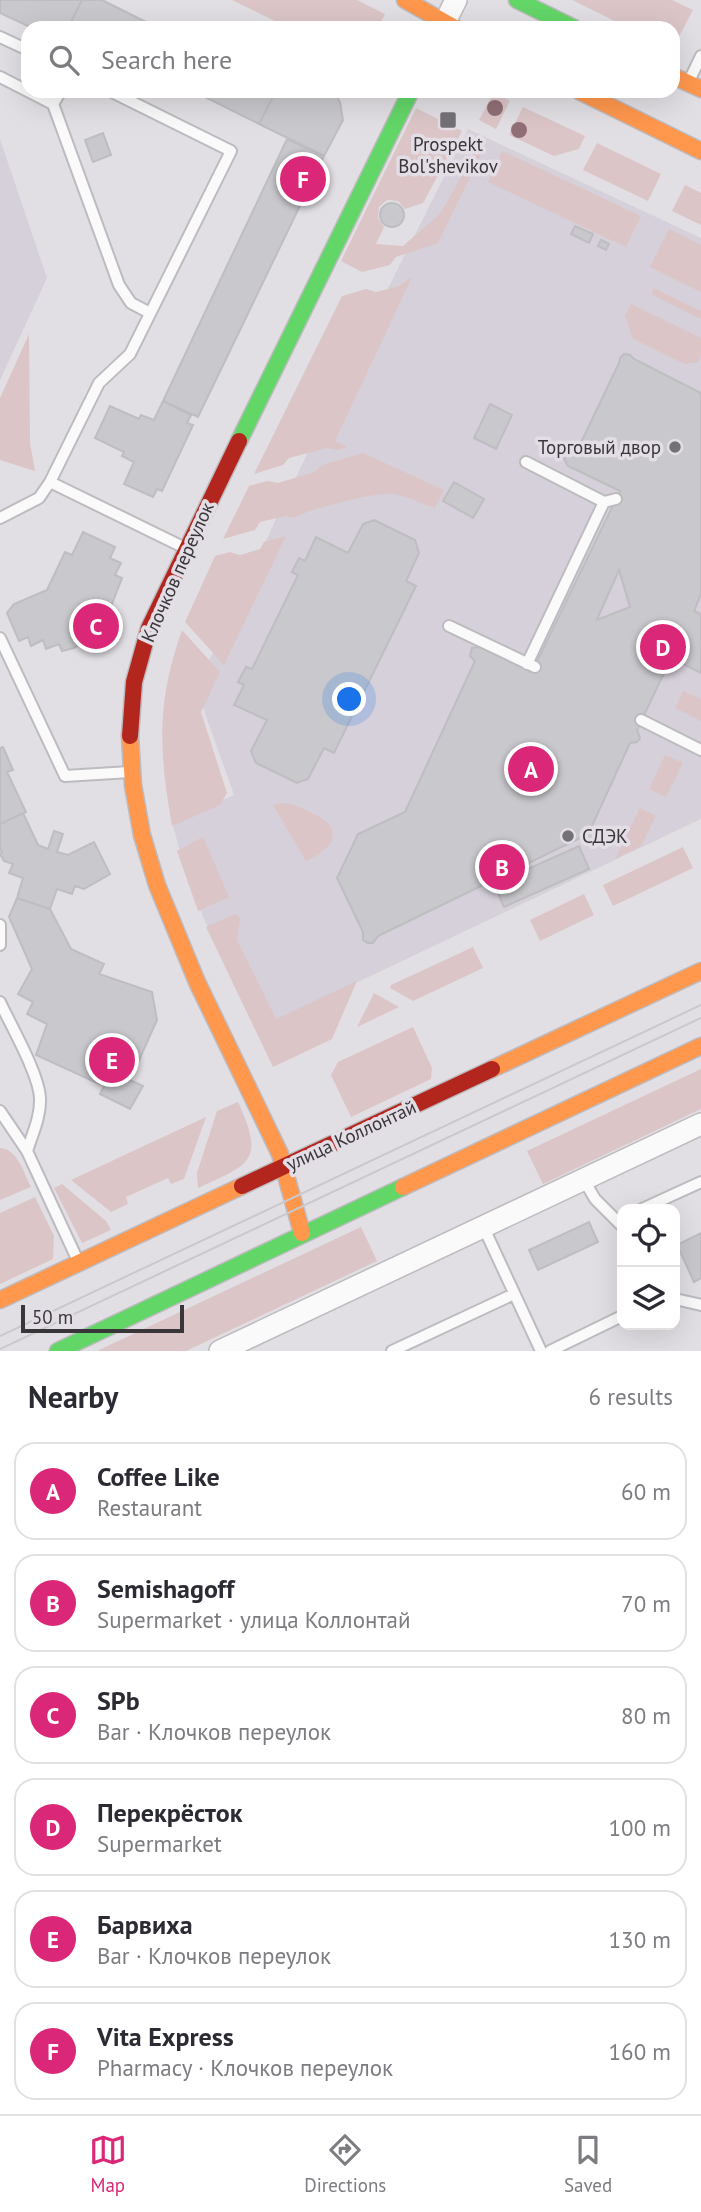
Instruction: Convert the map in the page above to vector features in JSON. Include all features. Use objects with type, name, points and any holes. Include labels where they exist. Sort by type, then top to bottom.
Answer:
[{"type":"street","points":[[405,0],[439,21]]},
{"type":"street","points":[[449,21],[456,0]]},
{"type":"street","points":[[517,0],[560,21]]},
{"type":"street","name":"Клочков переулок","points":[[302,1233],[285,1166],[176,930],[145,847],[131,772],[129,716],[143,644],[156,611],[408,98]]},
{"type":"street","points":[[593,98],[701,151]]},
{"type":"street","name":"улица Коллонтай","points":[[0,1300],[701,971]]},
{"type":"street","points":[[58,1351],[701,1046]]},
{"type":"street","points":[[220,1351],[701,1124]]},
{"type":"lane","points":[[0,37],[21,47]]},
{"type":"lane","points":[[687,83],[701,55]]},
{"type":"lane","points":[[0,77],[21,88]]},
{"type":"lane","points":[[42,98],[54,104],[119,285],[131,303],[150,313]]},
{"type":"lane","points":[[54,104],[57,98]]},
{"type":"lane","points":[[0,517],[38,498],[50,482],[99,383],[130,354],[231,151],[124,98]]},
{"type":"lane","points":[[526,462],[604,502],[616,499]]},
{"type":"lane","points":[[50,482],[185,548]]},
{"type":"lane","points":[[449,626],[531,666],[604,502]]},
{"type":"lane","points":[[0,638],[65,776],[131,772]]},
{"type":"lane","points":[[641,720],[701,751]]},
{"type":"lane","points":[[0,925],[0,945]]},
{"type":"lane","points":[[0,1002],[37,1083],[40,1098],[39,1111],[27,1151]]},
{"type":"lane","points":[[0,1111],[27,1151],[79,1262]]},
{"type":"lane","points":[[584,1180],[595,1199],[617,1218]]},
{"type":"lane","points":[[653,1204],[701,1182]]},
{"type":"lane","points":[[483,1226],[541,1351]]},
{"type":"lane","points":[[392,1351],[514,1294]]},
{"type":"lane","points":[[680,1300],[701,1305]]},
{"type":"lane","points":[[550,1351],[617,1318]]},
{"type":"shaded area","points":[[232,0],[357,0],[385,14],[382,21],[275,21]]},
{"type":"shaded area","points":[[572,0],[672,0],[693,10],[680,35],[680,21],[615,21]]},
{"type":"shaded area","points":[[491,98],[505,98],[510,101],[496,129],[479,120]]},
{"type":"shaded area","points":[[523,107],[585,136],[579,149],[554,156],[509,135]]},
{"type":"shaded area","points":[[416,108],[462,131],[423,203],[405,209],[398,201],[387,200],[379,207],[378,218],[384,227],[376,244],[403,246],[441,213],[481,140],[487,143],[438,243],[396,257],[390,265],[362,272],[341,261]]},
{"type":"shaded area","points":[[468,129],[701,238],[701,819],[257,1030],[187,878],[172,822],[234,795],[196,688],[343,378]]},
{"type":"shaded area","points":[[0,139],[47,278],[0,380]]},
{"type":"shaded area","points":[[597,143],[661,174],[648,201],[583,170]]},
{"type":"shaded area","points":[[502,151],[641,216],[626,247],[488,182]]},
{"type":"shaded area","points":[[685,185],[701,193],[701,225],[672,211]]},
{"type":"shaded area","points":[[669,229],[701,245],[701,292],[650,267]]},
{"type":"shaded area","points":[[412,277],[335,441],[347,447],[338,450],[327,448],[289,458],[283,465],[254,474],[342,296],[366,289],[376,292],[399,286]]},
{"type":"shaded area","points":[[654,288],[701,311],[701,319],[651,294]]},
{"type":"shaded area","points":[[631,304],[701,338],[701,355],[698,362],[685,364],[633,339],[625,316]]},
{"type":"shaded area","points":[[29,334],[30,443],[35,471],[0,460],[0,398]]},
{"type":"shaded area","points":[[363,453],[444,490],[435,508],[399,495],[374,495],[328,506],[294,518],[286,516],[260,522],[255,530],[223,539],[249,486],[267,481],[278,483],[315,472],[322,465]]},
{"type":"shaded area","points":[[286,536],[224,665],[185,622],[215,556],[230,552],[240,555],[260,549],[264,542]]},
{"type":"shaded area","points":[[182,630],[220,672],[201,712],[227,793],[220,805],[172,826],[164,774],[162,727],[168,681]]},
{"type":"shaded area","points":[[683,691],[701,699],[701,721],[675,708]]},
{"type":"shaded area","points":[[665,755],[683,763],[666,797],[649,789]]},
{"type":"shaded area","points":[[281,803],[304,809],[330,825],[333,838],[324,850],[306,861],[273,805]]},
{"type":"shaded area","points":[[640,808],[656,816],[641,846],[615,859]]},
{"type":"shaded area","points":[[203,837],[229,897],[198,911],[177,851]]},
{"type":"shaded area","points":[[683,847],[693,868],[613,906],[603,885]]},
{"type":"shaded area","points":[[584,894],[594,915],[540,941],[530,920]]},
{"type":"shaded area","points":[[236,914],[240,919],[237,940],[276,1019],[357,981],[332,1039],[273,1067],[206,927]]},
{"type":"shaded area","points":[[473,947],[483,968],[413,1001],[390,988],[391,985]]},
{"type":"shaded area","points":[[374,993],[399,1007],[357,1027]]},
{"type":"shaded area","points":[[413,1027],[432,1068],[431,1079],[351,1117],[331,1075],[338,1062]]},
{"type":"shaded area","points":[[701,1069],[701,1109],[543,1184],[527,1151]]},
{"type":"shaded area","points":[[238,1102],[251,1137],[248,1158],[230,1173],[198,1188],[197,1173],[217,1111]]},
{"type":"shaded area","points":[[206,1117],[184,1179],[171,1184],[168,1178],[126,1197],[128,1204],[111,1212],[71,1180]]},
{"type":"shaded area","points":[[0,1148],[16,1157],[31,1187],[0,1200]]},
{"type":"shaded area","points":[[62,1184],[106,1221],[111,1230],[82,1243],[54,1188]]},
{"type":"shaded area","points":[[35,1197],[54,1236],[53,1259],[0,1284],[0,1213]]},
{"type":"shaded area","points":[[361,1227],[377,1261],[186,1351],[97,1351]]},
{"type":"building","points":[[0,0],[82,0],[72,21],[21,23],[0,13]]},
{"type":"building","points":[[82,0],[102,0],[144,21],[72,21]]},
{"type":"building","points":[[207,98],[272,98],[259,124]]},
{"type":"building","points":[[272,98],[338,98],[343,120],[324,156],[259,124]]},
{"type":"building","points":[[103,133],[111,155],[93,162],[85,140]]},
{"type":"building","points":[[287,139],[324,156],[198,417],[163,401]]},
{"type":"building","points":[[392,203],[400,207],[404,215],[400,223],[392,227],[384,223],[380,215],[384,207]]},
{"type":"building","points":[[575,226],[593,234],[589,243],[571,234]]},
{"type":"building","points":[[601,240],[609,244],[606,250],[598,246]]},
{"type":"building","points":[[624,354],[630,355],[701,393],[701,594],[694,611],[701,614],[701,673],[671,658],[637,730],[640,738],[637,742],[630,743],[591,828],[595,835],[594,841],[585,843],[580,838],[378,936],[373,943],[368,943],[363,940],[363,932],[337,878],[358,834],[405,812],[475,661],[470,656],[472,648],[480,647],[532,672],[620,491],[568,466],[564,459],[569,452],[576,453]],"holes":[[[619,570],[630,607],[597,620]]]},
{"type":"building","points":[[163,401],[191,415],[187,423],[193,425],[162,491],[157,489],[153,497],[124,484],[134,462],[122,456],[124,452],[95,438],[110,406],[139,419],[141,415],[154,420]]},
{"type":"building","points":[[490,404],[512,415],[496,449],[474,438]]},
{"type":"building","points":[[454,482],[484,499],[473,518],[443,501]]},
{"type":"building","points":[[374,520],[415,540],[419,553],[406,581],[416,586],[334,753],[324,748],[308,779],[297,783],[256,763],[251,751],[267,720],[234,705],[244,685],[238,682],[246,667],[252,669],[298,575],[292,572],[299,558],[305,561],[316,537],[348,553],[363,524]]},
{"type":"building","points":[[83,532],[115,547],[110,558],[121,563],[115,575],[122,578],[99,630],[74,648],[62,651],[59,644],[46,649],[43,640],[31,646],[28,637],[19,641],[7,613],[14,604],[47,590],[65,552],[72,555]]},
{"type":"building","points":[[3,747],[13,770],[7,772],[26,812],[0,824],[0,748]]},
{"type":"building","points":[[23,813],[38,845],[48,849],[54,831],[63,834],[57,852],[68,855],[94,842],[110,874],[84,889],[75,886],[72,894],[57,889],[50,909],[17,898],[23,878],[9,873],[13,864],[4,861],[0,854],[0,824]]},
{"type":"building","points":[[579,846],[589,869],[504,907],[494,884]]},
{"type":"building","points":[[17,898],[50,909],[71,949],[104,964],[99,974],[152,992],[157,1020],[130,1080],[143,1086],[130,1109],[100,1094],[104,1086],[36,1055],[47,1024],[27,1014],[33,1002],[18,994],[32,969],[9,917]]},
{"type":"building","points":[[589,1222],[598,1242],[538,1270],[529,1250]]},
{"type":"building","points":[[701,1233],[701,1278],[694,1282],[680,1252],[680,1244]]},
{"type":"tram line","points":[[0,1336],[701,1005]]},
{"type":"tram line","points":[[0,1349],[701,1018]]},
{"type":"traffic: fast","points":[[517,0],[560,21]]},
{"type":"traffic: fast","points":[[239,441],[408,98]]},
{"type":"traffic: fast","points":[[58,1351],[403,1187]]},
{"type":"traffic: slow","points":[[405,0],[442,21]]},
{"type":"traffic: slow","points":[[680,79],[701,89]]},
{"type":"traffic: slow","points":[[593,98],[701,151]]},
{"type":"traffic: slow","points":[[130,736],[133,785],[142,835],[157,885],[197,982],[280,1154],[302,1233]]},
{"type":"traffic: slow","points":[[492,1069],[701,971]]},
{"type":"traffic: slow","points":[[403,1187],[701,1046]]},
{"type":"traffic: slow","points":[[0,1300],[242,1186]]},
{"type":"traffic: jam","points":[[130,736],[134,682],[149,628],[239,441]]},
{"type":"traffic: jam","points":[[242,1186],[492,1069]]},
{"type":"place","name":"Prospekt Bol'shevikov","points":[[448,120]]},
{"type":"place","name":"Vita Express","points":[[303,179]]},
{"type":"place","name":"Торговый двор","points":[[675,447]]},
{"type":"place","name":"SPb","points":[[96,626]]},
{"type":"place","name":"Перекрёсток","points":[[663,647]]},
{"type":"place","name":"Coffee Like","points":[[531,769]]},
{"type":"place","name":"СДЭК","points":[[568,836]]},
{"type":"place","name":"Semishagoff","points":[[502,867]]},
{"type":"place","name":"Барвиха","points":[[112,1060]]}]
